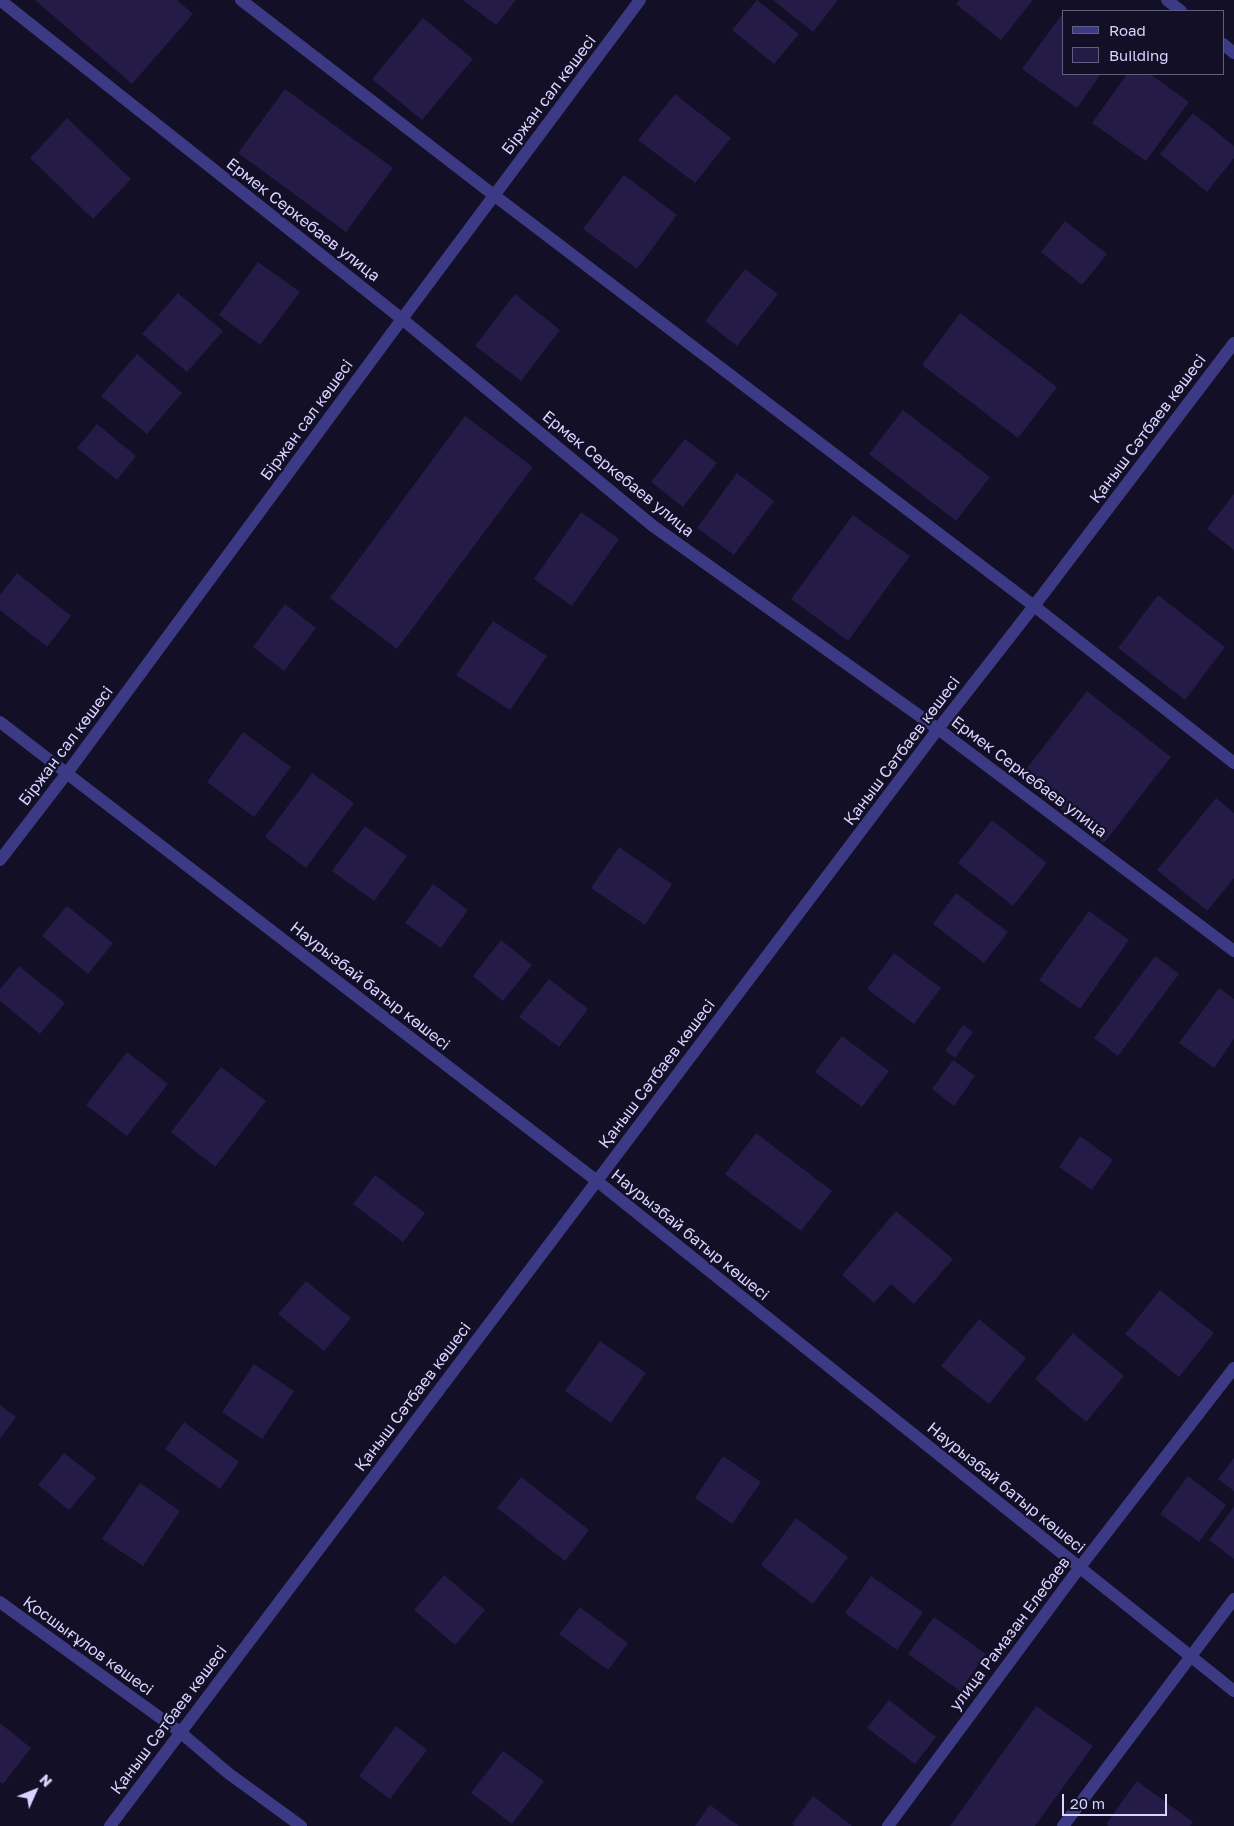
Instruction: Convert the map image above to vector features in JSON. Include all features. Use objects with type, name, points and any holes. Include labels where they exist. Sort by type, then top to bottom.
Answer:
[{"type":"street","name":"Ермек Серкебаев улица","points":[[0,0],[402,319],[653,526],[938,729],[1234,951]]},
{"type":"street","points":[[241,0],[495,196],[1034,606],[1234,763]]},
{"type":"street","name":"Біржан сал көшесі","points":[[0,860],[67,773],[640,0]]},
{"type":"street","points":[[1167,0],[1180,10]]},
{"type":"street","points":[[1224,45],[1234,53]]},
{"type":"street","name":"Қаныш Сәтбаев көшесі","points":[[110,1826],[938,729],[1234,343]]},
{"type":"street","name":"Наурызбай батыр көшесі","points":[[0,722],[597,1181],[1234,1691]]},
{"type":"street","name":"улица Рамазан Елебаев","points":[[888,1826],[1080,1567],[1234,1368]]},
{"type":"street","points":[[1063,1826],[1234,1599]]},
{"type":"street","name":"Қосшығұлов көшесі","points":[[0,1602],[180,1732],[228,1773],[300,1826]]},
{"type":"building","points":[[35,0],[177,0],[193,14],[132,84]]},
{"type":"building","points":[[463,0],[516,0],[496,25]]},
{"type":"building","points":[[757,0],[799,34],[774,64],[732,30]]},
{"type":"building","points":[[773,0],[838,0],[813,32]]},
{"type":"building","points":[[959,0],[1033,0],[1001,40],[956,4]]},
{"type":"building","points":[[1062,14],[1062,75],[1100,75],[1077,108],[1022,69]]},
{"type":"building","points":[[423,18],[473,59],[422,120],[372,79]]},
{"type":"building","points":[[1126,75],[1151,75],[1189,102],[1146,161],[1092,123]]},
{"type":"building","points":[[285,89],[393,168],[346,232],[238,153]]},
{"type":"building","points":[[675,94],[731,138],[695,183],[638,140]]},
{"type":"building","points":[[1193,113],[1234,146],[1234,158],[1207,192],[1160,154]]},
{"type":"building","points":[[67,118],[131,179],[93,219],[30,158]]},
{"type":"building","points":[[624,175],[677,215],[637,269],[583,229]]},
{"type":"building","points":[[1065,221],[1107,254],[1082,285],[1041,252]]},
{"type":"building","points":[[258,262],[300,292],[260,345],[219,315]]},
{"type":"building","points":[[745,269],[778,294],[737,346],[705,321]]},
{"type":"building","points":[[178,293],[223,331],[187,372],[142,334]]},
{"type":"building","points":[[515,294],[560,330],[521,381],[475,346]]},
{"type":"building","points":[[960,313],[1057,387],[1018,438],[922,365]]},
{"type":"building","points":[[137,354],[182,393],[147,434],[101,396]]},
{"type":"building","points":[[903,410],[990,477],[956,521],[869,454]]},
{"type":"building","points":[[465,416],[533,467],[397,649],[330,598]]},
{"type":"building","points":[[97,424],[136,456],[117,480],[77,448]]},
{"type":"building","points":[[685,439],[717,463],[683,507],[651,482]]},
{"type":"building","points":[[737,473],[774,501],[734,555],[697,528]]},
{"type":"building","points":[[1234,494],[1234,550],[1207,529]]},
{"type":"building","points":[[581,512],[619,539],[572,606],[534,579]]},
{"type":"building","points":[[853,515],[910,556],[848,641],[791,599]]},
{"type":"building","points":[[17,573],[71,616],[47,647],[0,610],[0,595]]},
{"type":"building","points":[[1158,595],[1225,647],[1185,700],[1118,648]]},
{"type":"building","points":[[285,604],[316,628],[284,671],[253,647]]},
{"type":"building","points":[[493,621],[547,656],[510,710],[456,675]]},
{"type":"building","points":[[1087,691],[1171,757],[1104,843],[1020,777]]},
{"type":"building","points":[[243,732],[291,767],[254,817],[207,782]]},
{"type":"building","points":[[312,773],[354,803],[306,868],[265,837]]},
{"type":"building","points":[[1216,798],[1234,813],[1234,878],[1207,911],[1157,870]]},
{"type":"building","points":[[992,820],[1047,863],[1013,906],[958,863]]},
{"type":"building","points":[[365,826],[407,856],[374,901],[332,871]]},
{"type":"building","points":[[619,847],[672,884],[645,925],[591,888]]},
{"type":"building","points":[[433,884],[468,910],[441,948],[405,923]]},
{"type":"building","points":[[956,893],[1008,932],[984,963],[933,924]]},
{"type":"building","points":[[67,906],[113,943],[88,974],[42,936]]},
{"type":"building","points":[[1089,911],[1129,940],[1080,1009],[1039,980]]},
{"type":"building","points":[[501,940],[532,965],[503,1001],[473,976]]},
{"type":"building","points":[[894,953],[941,988],[914,1024],[867,989]]},
{"type":"building","points":[[1155,956],[1179,974],[1118,1056],[1094,1038]]},
{"type":"building","points":[[19,966],[65,1003],[40,1034],[0,1001],[0,989]]},
{"type":"building","points":[[549,979],[588,1009],[559,1047],[519,1017]]},
{"type":"building","points":[[1219,988],[1234,999],[1234,1039],[1214,1068],[1179,1043]]},
{"type":"building","points":[[963,1025],[973,1032],[955,1058],[945,1051]]},
{"type":"building","points":[[842,1036],[889,1071],[862,1107],[815,1072]]},
{"type":"building","points":[[127,1052],[168,1084],[127,1136],[86,1105]]},
{"type":"building","points":[[953,1060],[975,1076],[954,1106],[932,1089]]},
{"type":"building","points":[[221,1067],[266,1101],[215,1167],[171,1132]]},
{"type":"building","points":[[756,1133],[832,1191],[801,1231],[725,1174]]},
{"type":"building","points":[[1080,1136],[1113,1160],[1092,1190],[1059,1167]]},
{"type":"building","points":[[375,1175],[425,1213],[403,1242],[353,1204]]},
{"type":"building","points":[[896,1211],[953,1259],[914,1304],[891,1284],[874,1303],[842,1275]]},
{"type":"building","points":[[306,1281],[351,1318],[324,1351],[278,1314]]},
{"type":"building","points":[[1160,1290],[1214,1333],[1179,1377],[1125,1334]]},
{"type":"building","points":[[979,1319],[1026,1358],[989,1404],[941,1366]]},
{"type":"building","points":[[1073,1333],[1124,1376],[1086,1422],[1035,1379]]},
{"type":"building","points":[[600,1341],[646,1373],[611,1423],[565,1391]]},
{"type":"building","points":[[254,1364],[294,1391],[262,1439],[222,1412]]},
{"type":"building","points":[[0,1405],[16,1417],[0,1439]]},
{"type":"building","points":[[184,1422],[239,1462],[220,1489],[165,1449]]},
{"type":"building","points":[[64,1453],[96,1478],[69,1510],[38,1485]]},
{"type":"building","points":[[723,1456],[761,1482],[732,1524],[695,1498]]},
{"type":"building","points":[[1234,1458],[1234,1491],[1218,1479]]},
{"type":"building","points":[[1188,1476],[1226,1505],[1199,1542],[1160,1514]]},
{"type":"building","points":[[521,1477],[589,1530],[565,1561],[497,1508]]},
{"type":"building","points":[[140,1483],[180,1511],[143,1566],[102,1539]]},
{"type":"building","points":[[1234,1507],[1234,1559],[1209,1540]]},
{"type":"building","points":[[796,1518],[848,1557],[813,1604],[761,1565]]},
{"type":"building","points":[[444,1575],[485,1610],[455,1645],[414,1610]]},
{"type":"building","points":[[871,1576],[923,1612],[897,1650],[845,1613]]},
{"type":"building","points":[[580,1607],[628,1643],[608,1670],[559,1634]]},
{"type":"building","points":[[934,1617],[986,1654],[960,1691],[908,1654]]},
{"type":"building","points":[[889,1700],[936,1737],[915,1764],[867,1728]]},
{"type":"building","points":[[1036,1706],[1093,1746],[1035,1826],[950,1826]]},
{"type":"building","points":[[0,1723],[31,1748],[3,1784],[0,1782]]},
{"type":"building","points":[[396,1726],[427,1750],[390,1799],[359,1776]]},
{"type":"building","points":[[503,1751],[544,1781],[512,1824],[471,1793]]},
{"type":"building","points":[[1137,1781],[1193,1822],[1190,1826],[1108,1826],[1106,1824]]},
{"type":"building","points":[[813,1796],[852,1826],[794,1826],[792,1824]]},
{"type":"building","points":[[710,1805],[739,1826],[695,1826]]}]
